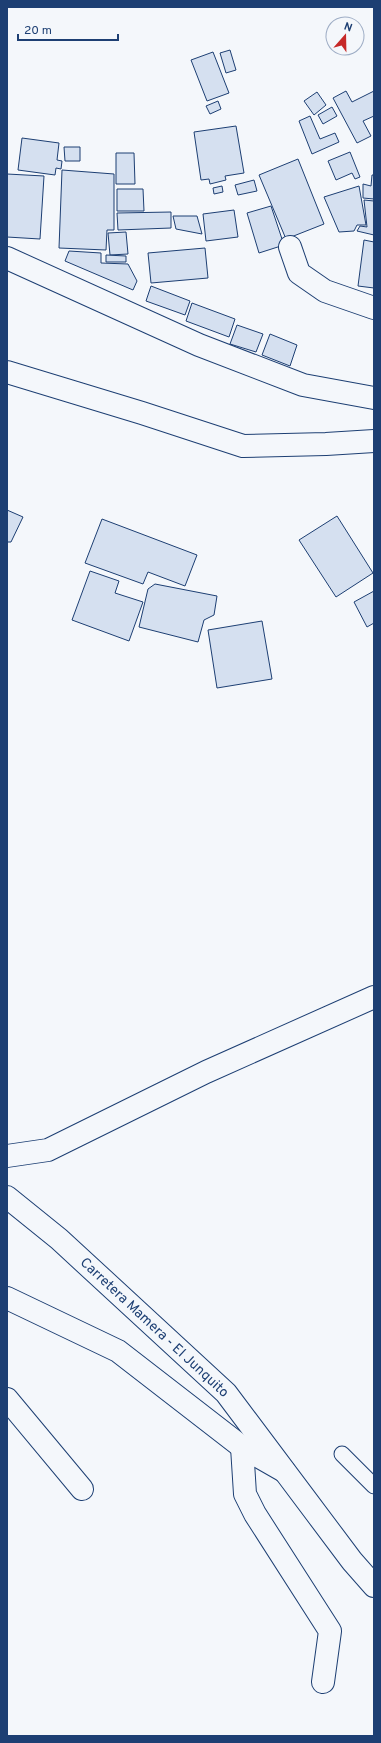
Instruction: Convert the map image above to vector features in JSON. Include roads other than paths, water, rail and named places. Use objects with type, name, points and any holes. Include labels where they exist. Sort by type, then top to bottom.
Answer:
[{"type":"main road","points":[[290,247],[299,273],[325,291],[374,308]]},
{"type":"main road","points":[[7,258],[199,345],[303,385],[374,398]]},
{"type":"main road","points":[[7,372],[142,413],[243,446],[326,444],[374,440]]},
{"type":"main road","points":[[7,1156],[48,1150],[206,1072],[374,997]]},
{"type":"main road","name":"Carretera Mamera - El Junquito","points":[[7,1197],[59,1239],[226,1393],[352,1561],[374,1586]]},
{"type":"main road","points":[[7,1298],[118,1351],[242,1447],[284,1471]]},
{"type":"main road","points":[[7,1399],[82,1489]]},
{"type":"main road","points":[[242,1447],[245,1494],[255,1514],[330,1630],[323,1682]]},
{"type":"lane","points":[[342,1454],[374,1486]]}]
